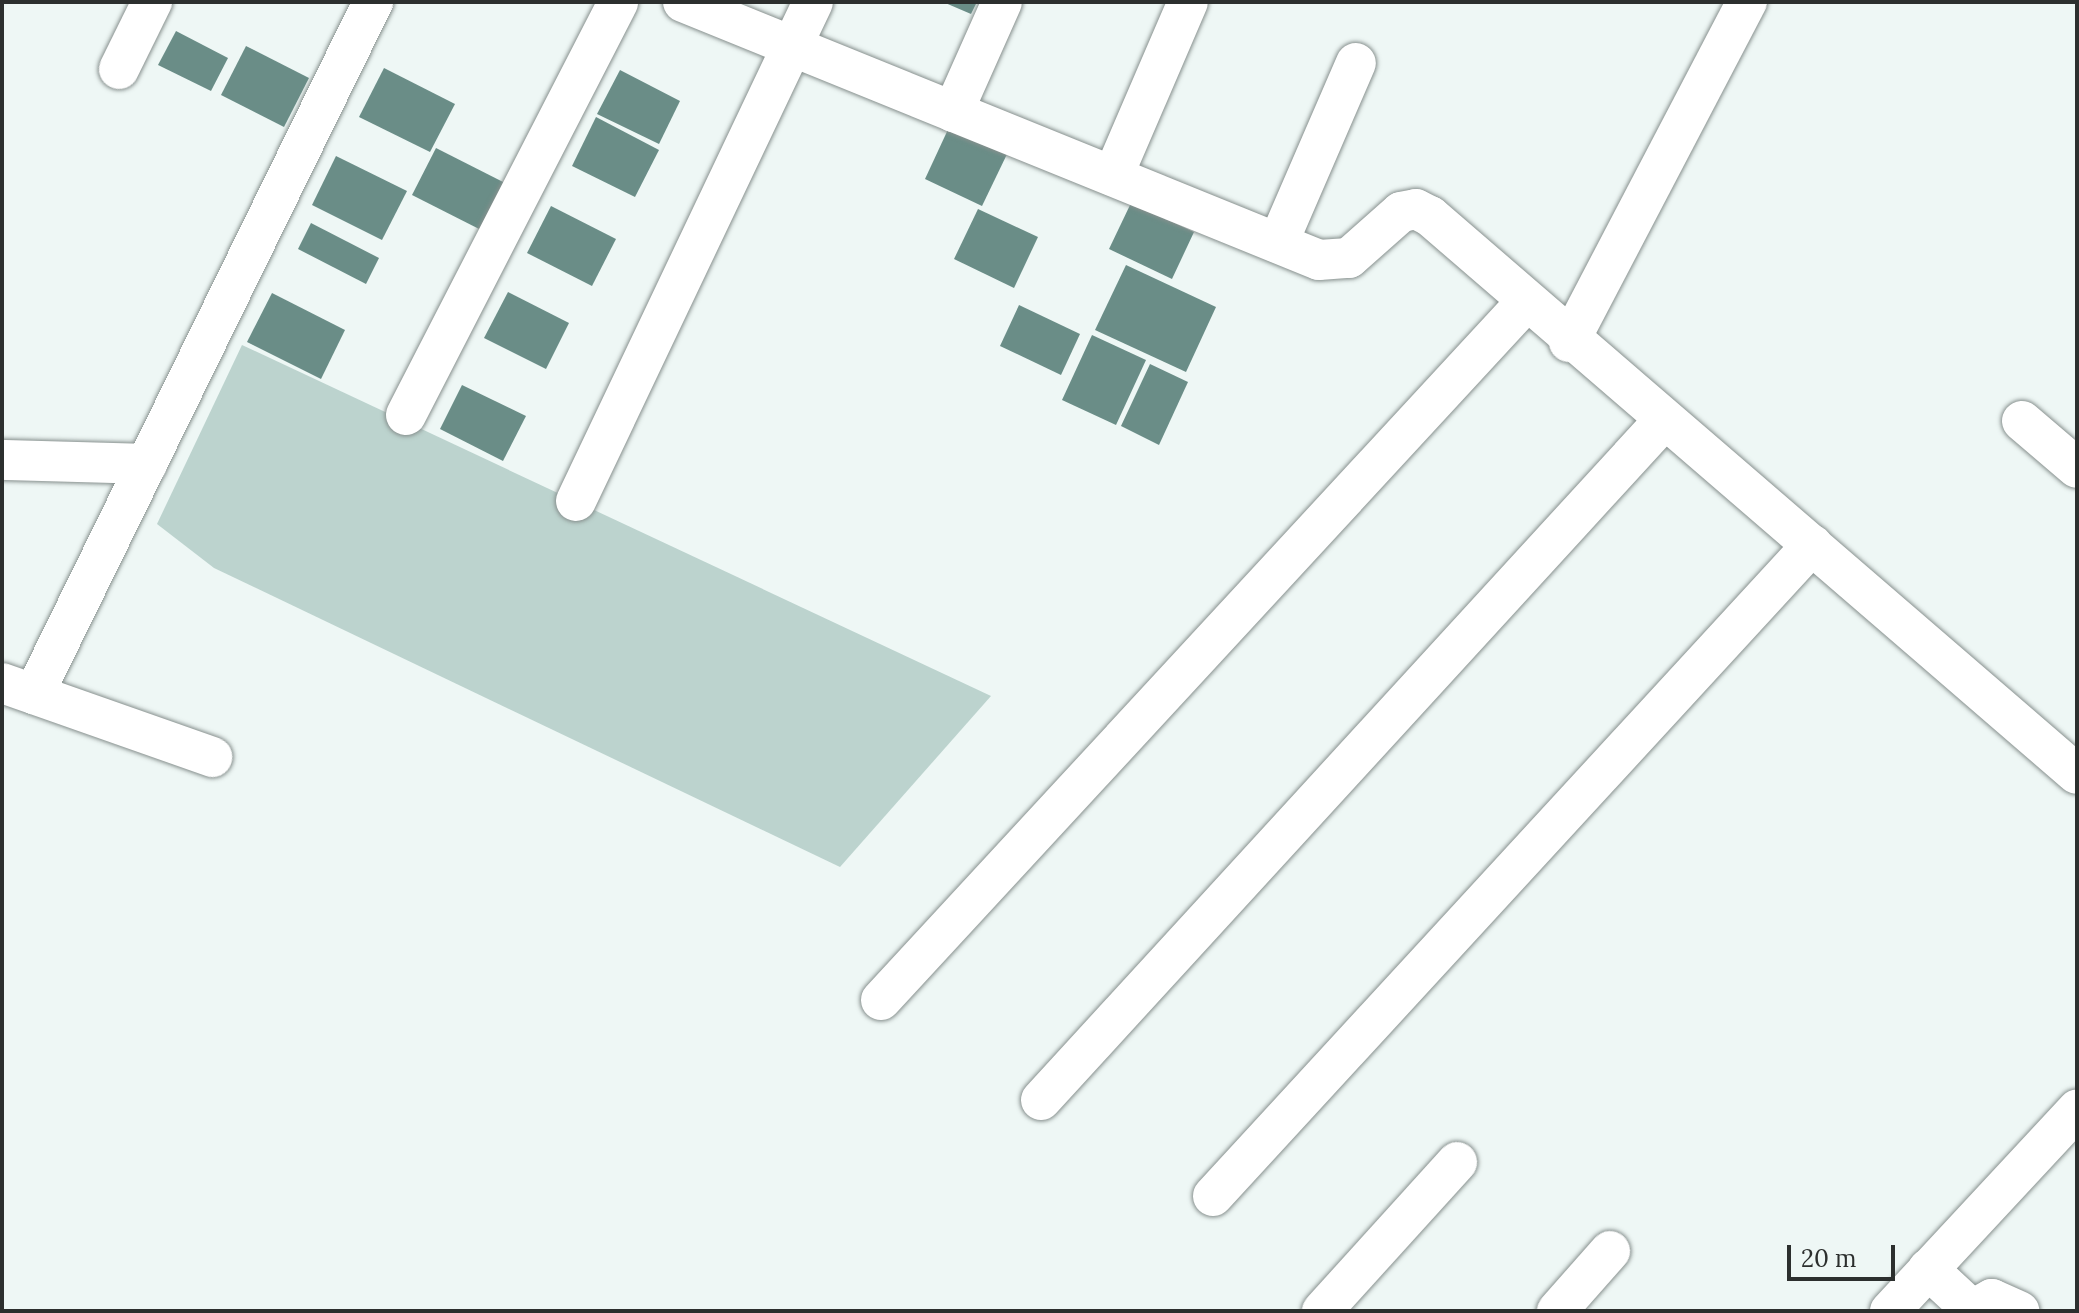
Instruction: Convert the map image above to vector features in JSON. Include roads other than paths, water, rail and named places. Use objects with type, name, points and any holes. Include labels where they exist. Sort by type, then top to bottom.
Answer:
[{"type":"street","points":[[119,69],[152,2]]},
{"type":"street","points":[[212,757],[18,689],[147,464],[373,2]]},
{"type":"street","points":[[406,415],[618,2]]},
{"type":"street","points":[[683,2],[1319,260],[1341,260],[1401,212],[1416,209],[2077,774]]},
{"type":"street","points":[[576,501],[794,48],[813,2]]},
{"type":"street","points":[[953,112],[1002,2]]},
{"type":"street","points":[[1113,176],[1188,2]]},
{"type":"street","points":[[1569,342],[1747,2]]},
{"type":"street","points":[[1278,243],[1356,63]]},
{"type":"street","points":[[881,1000],[1526,302]]},
{"type":"street","points":[[1041,1100],[1664,420]]},
{"type":"street","points":[[2022,421],[2077,468]]},
{"type":"street","points":[[2,460],[147,464]]},
{"type":"street","points":[[1213,1196],[1812,545]]},
{"type":"street","points":[[1890,1311],[2077,1110]]},
{"type":"street","points":[[1322,1311],[1457,1162]]},
{"type":"street","points":[[1557,1311],[1610,1251]]},
{"type":"street","points":[[1928,1269],[1970,1310],[1992,1299],[2019,1311]]}]
